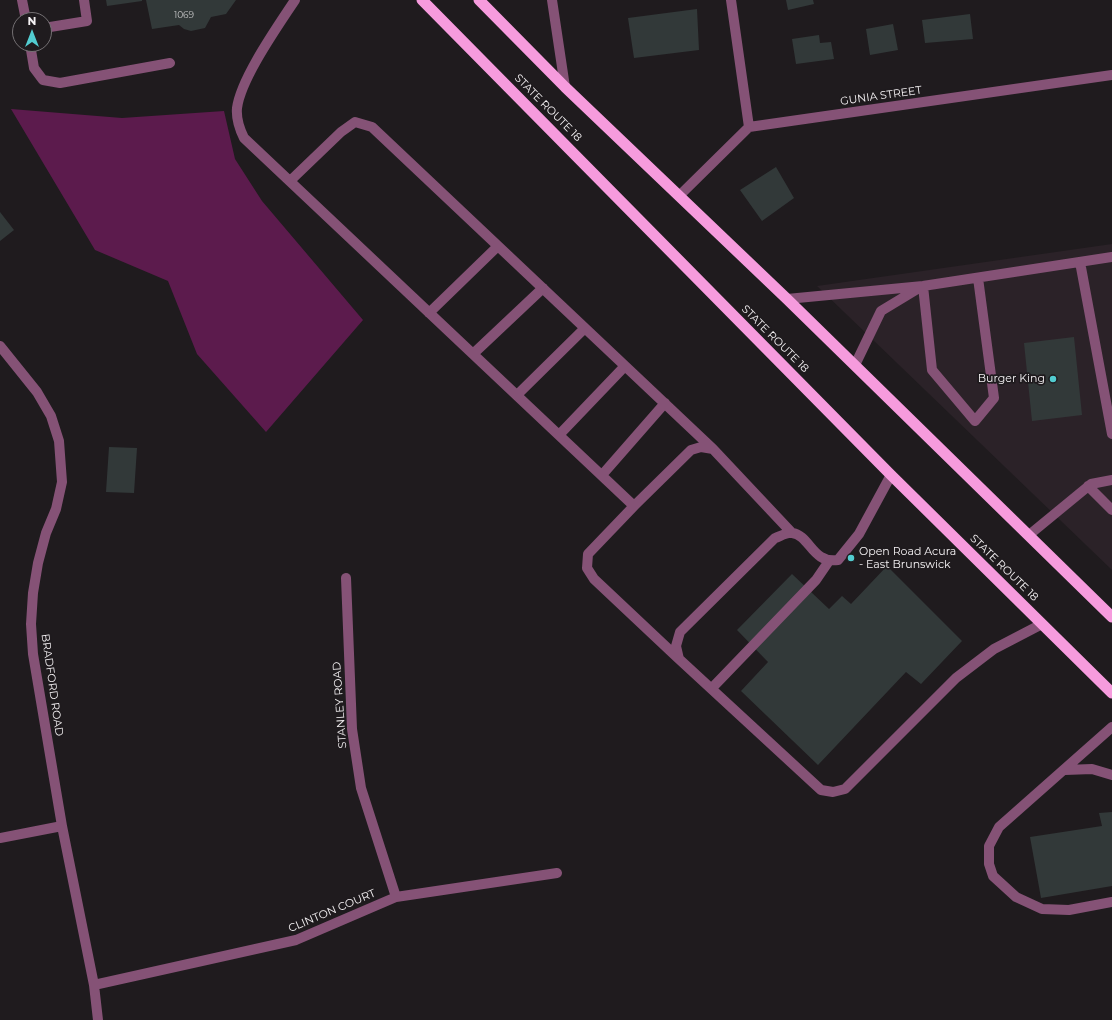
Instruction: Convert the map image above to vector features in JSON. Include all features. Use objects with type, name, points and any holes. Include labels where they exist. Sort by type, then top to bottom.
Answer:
[{"type":"highway","name":"STATE ROUTE 18","points":[[422,0],[891,475],[1112,693]]},
{"type":"highway","points":[[479,0],[565,87],[787,298],[1112,617]]},
{"type":"street","points":[[22,0],[24,12]]},
{"type":"street","points":[[52,27],[87,20],[84,0]]},
{"type":"street","points":[[295,0],[272,35],[242,88],[237,108],[237,124],[244,138],[634,506]]},
{"type":"street","points":[[552,0],[565,87]]},
{"type":"street","points":[[680,195],[749,126],[731,0]]},
{"type":"street","points":[[31,52],[34,68],[43,80],[60,83],[170,63]]},
{"type":"street","name":"GUNIA STREET","points":[[749,126],[1112,75]]},
{"type":"street","points":[[290,181],[341,132],[355,122],[372,126],[713,449],[792,533],[799,536],[817,555],[829,562]]},
{"type":"street","points":[[429,312],[498,246]]},
{"type":"street","points":[[787,298],[923,286],[1112,257]]},
{"type":"street","points":[[1080,262],[1112,434]]},
{"type":"street","points":[[923,286],[932,370],[975,421],[994,398],[978,278]]},
{"type":"street","points":[[855,365],[881,311],[923,286]]},
{"type":"street","points":[[473,354],[543,288]]},
{"type":"street","points":[[517,395],[585,328]]},
{"type":"street","name":"BRADFORD ROAD","points":[[0,346],[37,392],[51,416],[59,442],[62,482],[56,509],[46,533],[38,563],[33,593],[33,654],[62,826],[94,985],[98,1020]]},
{"type":"street","points":[[559,435],[625,366]]},
{"type":"street","points":[[602,475],[664,403]]},
{"type":"street","points":[[713,449],[701,447],[691,450],[588,554],[587,568],[594,579],[821,790],[833,792],[845,788],[956,678],[994,649],[1042,624]]},
{"type":"street","points":[[712,688],[816,580],[829,562],[838,560],[860,534],[891,475]]},
{"type":"street","points":[[1029,535],[1091,484],[1112,480]]},
{"type":"street","points":[[1088,486],[1112,510]]},
{"type":"street","points":[[679,659],[676,646],[680,632],[774,538],[792,533]]},
{"type":"street","name":"STANLEY ROAD","points":[[346,578],[352,729],[361,788],[396,897]]},
{"type":"street","points":[[1112,727],[999,827],[989,846],[989,864],[993,876],[1016,897],[1042,909],[1069,910],[1112,902]]},
{"type":"street","points":[[1065,770],[1092,769],[1112,775]]},
{"type":"street","points":[[0,838],[62,826]]},
{"type":"street","name":"CLINTON COURT","points":[[94,985],[296,940],[396,897],[557,873]]},
{"type":"shaded area","points":[[11,109],[122,118],[224,111],[235,159],[262,201],[363,320],[266,432],[197,354],[168,281],[95,250]]},
{"type":"shaded area","points":[[1112,244],[1112,570],[817,286]]},
{"type":"building","points":[[106,0],[142,0],[142,1],[107,6]]},
{"type":"building","points":[[146,0],[236,0],[226,14],[211,17],[205,28],[191,31],[184,29],[179,25],[152,29]]},
{"type":"building","points":[[786,0],[813,0],[814,4],[788,10]]},
{"type":"building","points":[[697,9],[699,50],[634,58],[628,18]]},
{"type":"building","points":[[970,14],[973,39],[925,43],[922,20]]},
{"type":"building","points":[[893,24],[898,50],[870,55],[866,29]]},
{"type":"building","points":[[819,35],[820,43],[831,42],[834,59],[796,64],[792,39]]},
{"type":"building","points":[[776,167],[794,198],[762,221],[740,190]]},
{"type":"building","points":[[0,212],[14,230],[0,241]]},
{"type":"building","name":"Burger King","points":[[1074,337],[1082,415],[1032,421],[1024,343]]},
{"type":"building","points":[[109,447],[137,448],[134,493],[106,492]]},
{"type":"building","points":[[887,566],[962,641],[921,684],[906,672],[818,765],[741,691],[768,662],[737,630],[792,574],[829,609],[842,596],[851,604]]},
{"type":"building","points":[[1112,812],[1112,886],[1041,898],[1030,837],[1102,826],[1099,813]]},
{"type":"place","name":"Burger King","points":[[1053,379]]},
{"type":"place","name":"Open Road Acura - East Brunswick","points":[[851,558]]}]
